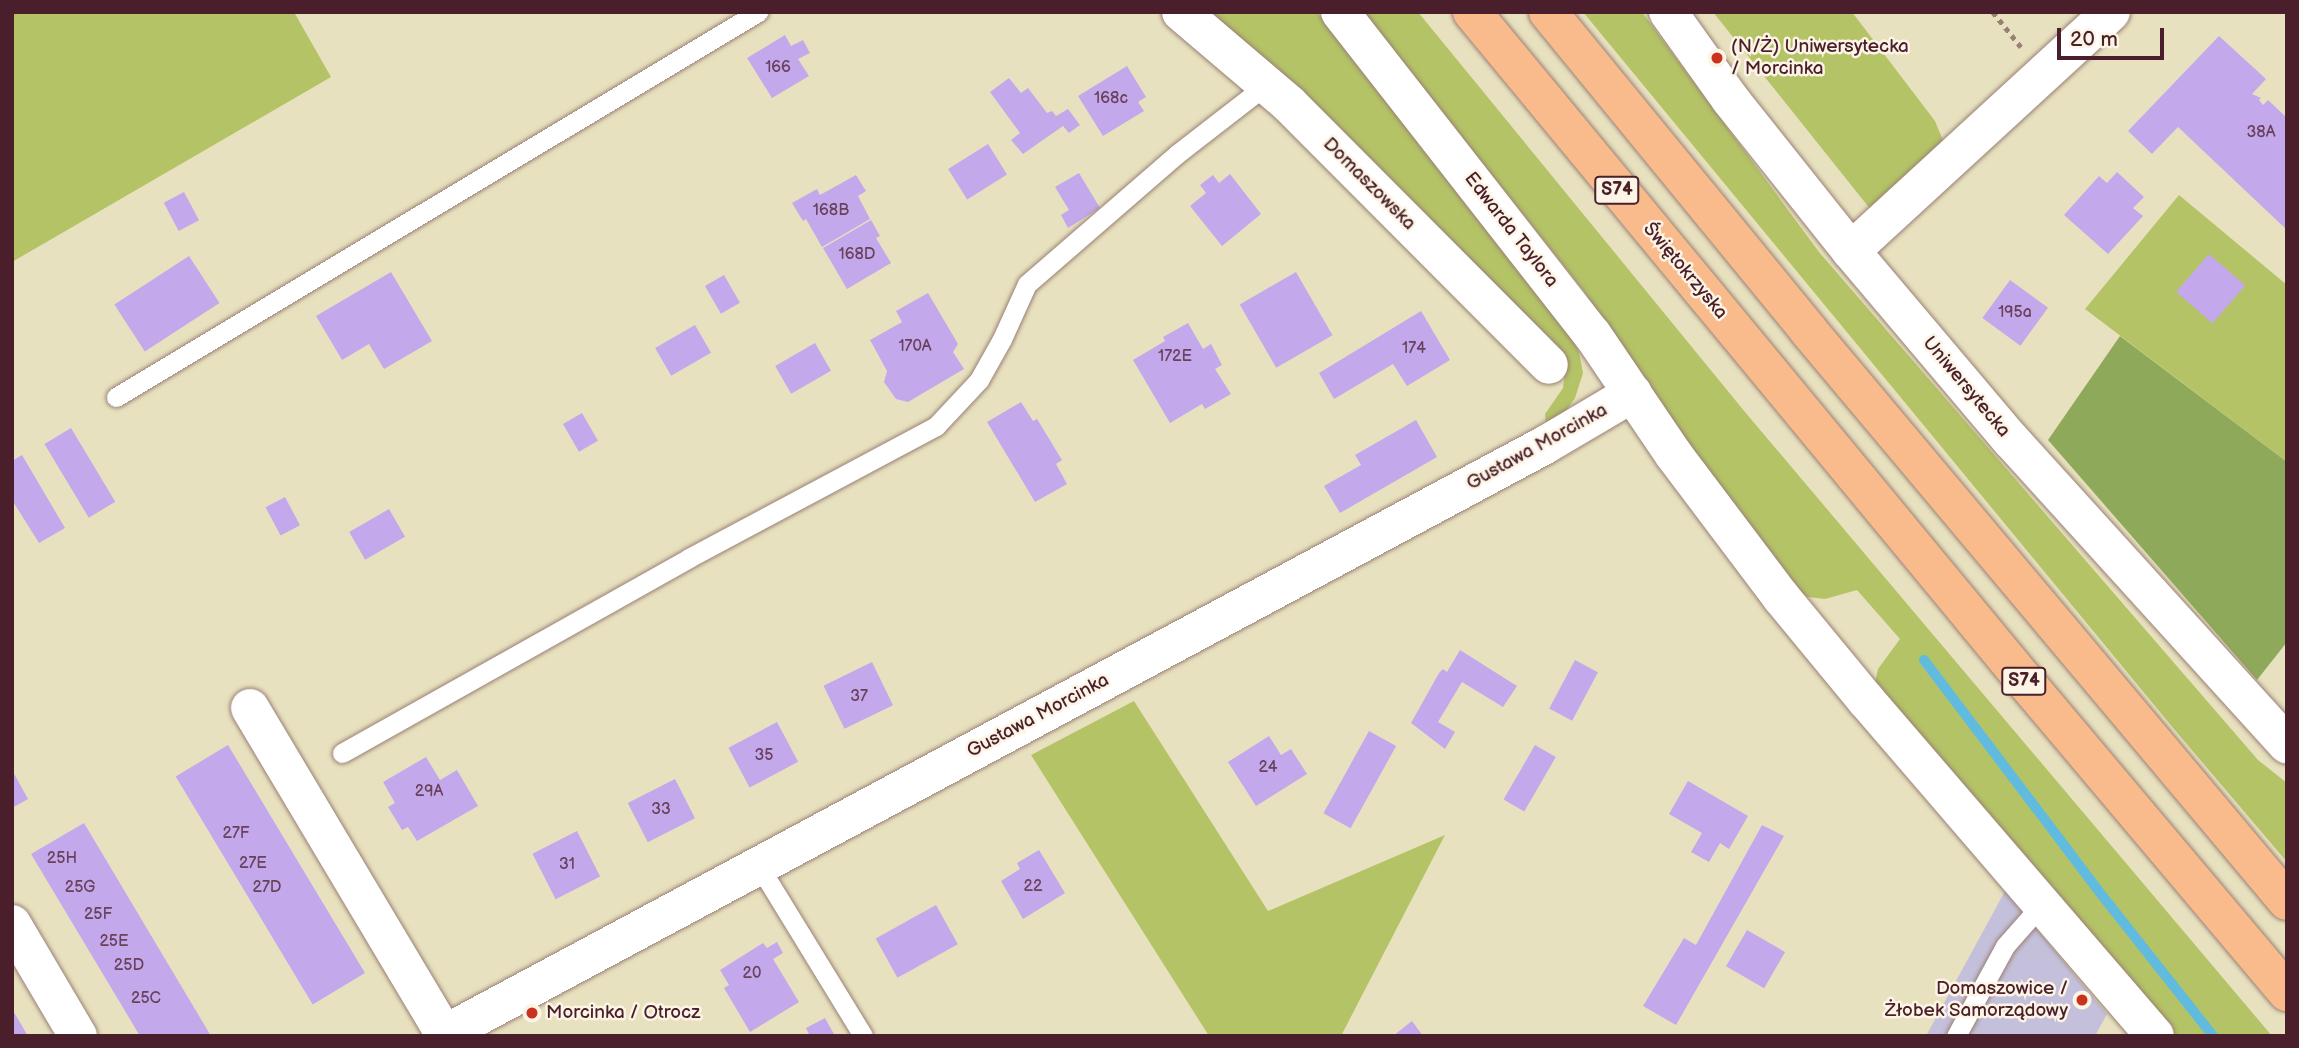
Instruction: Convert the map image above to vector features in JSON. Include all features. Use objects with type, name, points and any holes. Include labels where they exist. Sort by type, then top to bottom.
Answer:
[{"type":"highway","name":"Świętokrzyska","points":[[1472,12],[2287,992]]},
{"type":"highway","points":[[1548,12],[1808,330],[2287,901]]},
{"type":"street","name":"Edwarda Taylora","points":[[1340,12],[1592,334],[1674,455],[1745,552],[1823,649],[2155,1036]]},
{"type":"street","name":"Uniwersytecka","points":[[1668,12],[1730,99],[1851,251],[2021,450],[2287,744]]},
{"type":"street","points":[[1851,251],[2111,12]]},
{"type":"street","name":"Domaszowska","points":[[1190,15],[1266,85],[1549,365]]},
{"type":"street","name":"Gustawa Morcinka","points":[[442,1035],[1533,451],[1633,393]]},
{"type":"street","points":[[250,708],[442,1035]]},
{"type":"street","points":[[12,924],[78,1036]]},
{"type":"lane","points":[[116,397],[758,12]]},
{"type":"lane","points":[[342,753],[677,565],[936,426],[979,380],[1003,339],[1027,284],[1177,153],[1266,85]]},
{"type":"lane","points":[[759,866],[863,1036]]},
{"type":"lane","points":[[1956,1036],[2005,946],[2042,904]]},
{"type":"path","points":[[1993,12],[2021,46]]},
{"type":"shaded area","points":[[2005,891],[2107,1014],[2095,1036],[1926,1036]]},
{"type":"green space","points":[[12,12],[294,12],[331,77],[12,262]]},
{"type":"green space","points":[[1204,12],[1317,12],[1570,335],[1579,352],[1583,373],[1575,398],[1562,417],[1546,427],[1545,414],[1563,388],[1565,372]]},
{"type":"green space","points":[[1363,12],[1418,12],[1745,412],[2272,1036],[2172,1036],[1874,687],[1878,669],[1900,639],[1857,590],[1825,599],[1808,597],[1793,587],[1733,508],[1583,290]]},
{"type":"green space","points":[[1583,12],[1642,12],[1819,252],[2258,760],[2287,783],[2287,862],[2174,729]]},
{"type":"green space","points":[[1713,12],[1852,12],[1935,121],[1944,143],[1871,210]]},
{"type":"green space","points":[[2179,195],[2287,285],[2287,462],[2085,309]]},
{"type":"green space","points":[[2120,336],[2287,462],[2287,642],[2257,680],[2048,440]]},
{"type":"green space","points":[[1134,701],[1268,911],[1445,835],[1341,1036],[1209,1036],[1031,755]]},
{"type":"building","points":[[785,35],[791,46],[803,40],[810,53],[798,59],[809,76],[772,98],[747,58]]},
{"type":"building","points":[[2219,36],[2266,79],[2252,94],[2261,98],[2259,100],[2263,105],[2268,100],[2287,118],[2287,230],[2178,127],[2152,154],[2128,131]]},
{"type":"building","points":[[1127,66],[1146,97],[1138,102],[1144,111],[1103,136],[1078,96]]},
{"type":"building","points":[[1009,78],[1021,93],[1028,88],[1047,113],[1052,111],[1056,116],[1068,109],[1080,125],[1069,133],[1063,126],[1023,154],[1011,140],[1020,133],[990,92]]},
{"type":"building","points":[[988,144],[1007,175],[967,199],[948,169]]},
{"type":"building","points":[[2117,172],[2144,197],[2133,208],[2143,216],[2108,254],[2064,215],[2099,176],[2107,183]]},
{"type":"building","points":[[1079,173],[1100,208],[1068,228],[1061,215],[1069,210],[1055,187]]},
{"type":"building","points":[[1230,174],[1261,214],[1222,246],[1190,206],[1206,193],[1200,185],[1213,175],[1219,183]]},
{"type":"building","points":[[856,175],[866,191],[858,196],[870,219],[822,247],[806,219],[803,221],[792,203],[817,189],[820,195]]},
{"type":"building","points":[[184,192],[199,220],[179,231],[164,203]]},
{"type":"building","points":[[871,220],[880,236],[876,238],[891,263],[847,289],[823,248]]},
{"type":"building","points":[[2209,254],[2245,285],[2212,323],[2176,292]]},
{"type":"building","points":[[189,256],[219,303],[145,351],[114,304]]},
{"type":"building","points":[[391,272],[432,341],[384,369],[369,344],[342,360],[316,316]]},
{"type":"building","points":[[1296,272],[1332,335],[1276,368],[1240,304]]},
{"type":"building","points":[[724,275],[740,303],[721,314],[705,286]]},
{"type":"building","points":[[2010,280],[2048,308],[2020,346],[1982,318]]},
{"type":"building","points":[[928,293],[958,344],[953,352],[964,369],[908,402],[896,399],[884,382],[887,371],[870,340],[902,322],[896,311]]},
{"type":"building","points":[[1421,311],[1450,360],[1407,386],[1393,364],[1334,399],[1319,373]]},
{"type":"building","points":[[1188,323],[1203,349],[1211,344],[1222,365],[1215,369],[1231,394],[1205,409],[1202,404],[1170,423],[1133,360],[1165,341],[1163,337]]},
{"type":"building","points":[[695,325],[711,353],[671,376],[655,348]]},
{"type":"building","points":[[815,343],[831,371],[791,394],[775,366]]},
{"type":"building","points":[[1021,402],[1033,421],[1037,419],[1062,460],[1056,464],[1067,484],[1035,502],[987,422]]},
{"type":"building","points":[[582,413],[598,441],[579,452],[563,424]]},
{"type":"building","points":[[1416,420],[1437,457],[1340,513],[1324,486],[1361,465],[1355,455]]},
{"type":"building","points":[[71,428],[115,502],[89,518],[44,444]]},
{"type":"building","points":[[22,455],[65,528],[39,543],[12,500],[12,461]]},
{"type":"building","points":[[285,497],[300,525],[281,536],[266,507]]},
{"type":"building","points":[[389,509],[405,537],[365,560],[349,532]]},
{"type":"building","points":[[1460,650],[1517,686],[1503,707],[1462,682],[1438,722],[1455,732],[1445,749],[1411,723],[1439,673],[1443,669],[1447,672]]},
{"type":"building","points":[[1575,660],[1598,672],[1572,721],[1549,709]]},
{"type":"building","points":[[872,662],[893,705],[845,729],[823,686]]},
{"type":"building","points":[[777,722],[798,762],[750,788],[728,748]]},
{"type":"building","points":[[1369,731],[1396,746],[1351,828],[1323,813]]},
{"type":"building","points":[[1269,736],[1281,755],[1291,749],[1307,774],[1256,806],[1228,762]]},
{"type":"building","points":[[228,745],[365,973],[313,1004],[176,776]]},
{"type":"building","points":[[1535,745],[1556,757],[1524,812],[1504,800]]},
{"type":"building","points":[[426,757],[440,780],[457,770],[478,806],[417,841],[408,827],[402,830],[388,807],[395,803],[383,782]]},
{"type":"building","points":[[12,770],[28,799],[12,808]]},
{"type":"building","points":[[675,779],[695,818],[648,842],[628,803]]},
{"type":"building","points":[[1688,781],[1748,816],[1729,849],[1720,843],[1709,862],[1691,852],[1702,833],[1669,814]]},
{"type":"building","points":[[84,823],[211,1036],[140,1036],[31,854]]},
{"type":"building","points":[[1762,825],[1784,836],[1676,1025],[1643,1006],[1684,938],[1696,945]]},
{"type":"building","points":[[577,831],[600,876],[556,899],[532,854]]},
{"type":"building","points":[[1039,850],[1065,893],[1023,919],[1001,881],[1020,869],[1017,863]]},
{"type":"building","points":[[936,905],[958,944],[897,978],[876,938]]},
{"type":"building","points":[[1747,930],[1785,952],[1764,988],[1726,966]]},
{"type":"building","points":[[777,942],[783,953],[773,959],[799,1002],[750,1032],[724,988],[729,985],[720,970],[763,943],[767,948]]},
{"type":"building","points":[[12,1009],[28,1036],[12,1036]]},
{"type":"building","points":[[825,1018],[835,1036],[810,1036],[806,1028]]},
{"type":"building","points":[[1412,1021],[1423,1036],[1393,1036]]},
{"type":"waterway","points":[[1924,660],[2097,889],[2213,1036]]},
{"type":"place","name":"(N/Ż) Uniwersytecka / Morcinka","points":[[1717,58]]},
{"type":"place","name":"Domaszowice / Żłobek Samorządowy","points":[[2082,1000]]},
{"type":"place","name":"Morcinka / Otrocz","points":[[532,1013]]}]
